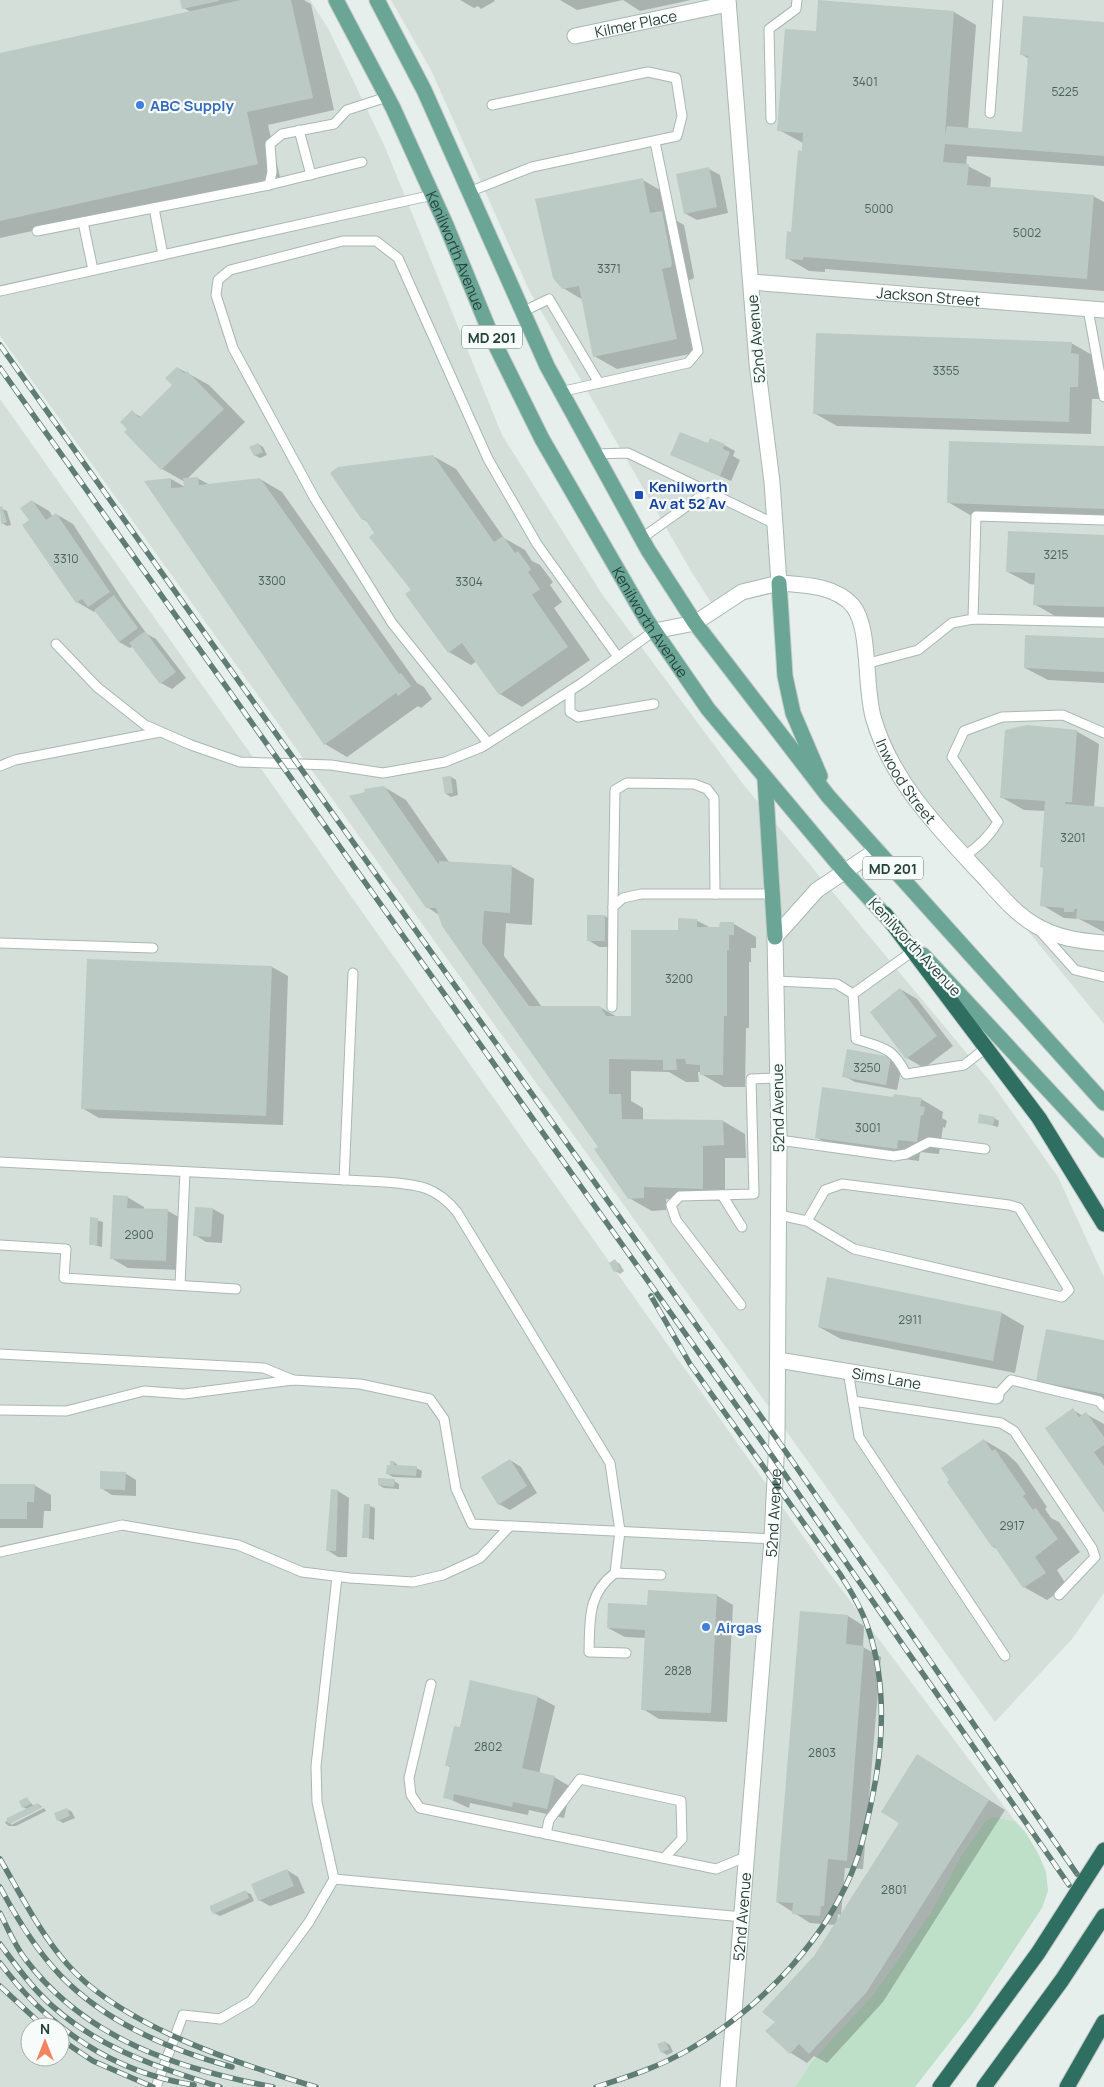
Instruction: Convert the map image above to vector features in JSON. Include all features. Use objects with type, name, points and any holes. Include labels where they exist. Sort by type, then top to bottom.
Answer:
[{"type":"highway","points":[[885,914],[1039,1118],[1104,1224]]},
{"type":"highway","points":[[940,2087],[1038,1954],[1104,1850]]},
{"type":"highway","points":[[984,2087],[1053,1994],[1104,1916]]},
{"type":"highway","points":[[1067,2087],[1104,2022]]},
{"type":"main road","name":"Kenilworth Avenue","points":[[336,0],[387,97],[433,196],[494,342],[542,439],[654,631],[708,709],[844,871],[1104,1150]]},
{"type":"main road","name":"MD 201","points":[[377,0],[424,90],[522,312],[560,392],[642,538],[695,623],[828,796],[1104,1103]]},
{"type":"main road","points":[[779,582],[785,676],[793,713],[828,796]]},
{"type":"main road","points":[[765,779],[776,937]]},
{"type":"street","name":"Kilmer Place","points":[[575,36],[728,2]]},
{"type":"street","name":"52nd Avenue","points":[[728,2],[752,282],[757,363],[772,482],[779,582]]},
{"type":"street","name":"Jackson Street","points":[[752,282],[1104,310]]},
{"type":"street","points":[[654,631],[695,623],[742,592],[779,582]]},
{"type":"street","name":"Inwood Street","points":[[779,582],[825,589],[841,595],[859,616],[873,718],[885,751],[905,785],[965,856],[1008,902],[1034,924],[1056,936],[1104,943]]},
{"type":"street","points":[[776,937],[817,890],[877,850]]},
{"type":"street","name":"52nd Avenue","points":[[728,2087],[772,1539],[778,1360],[779,1215],[776,937]]},
{"type":"street","name":"Sims Lane","points":[[778,1360],[996,1396]]},
{"type":"lane","points":[[771,119],[769,29],[796,9],[797,0]]},
{"type":"lane","points":[[990,112],[998,0]]},
{"type":"lane","points":[[469,192],[532,167],[677,136],[682,116],[676,78],[648,72],[492,105]]},
{"type":"lane","points":[[269,185],[272,172],[270,144],[282,134],[334,124],[347,110],[387,97]]},
{"type":"lane","points":[[299,130],[311,175]]},
{"type":"lane","points":[[560,392],[688,363],[698,351],[655,142]]},
{"type":"lane","points":[[37,231],[269,185],[362,162]]},
{"type":"lane","points":[[0,291],[433,196]]},
{"type":"lane","points":[[154,208],[163,255]]},
{"type":"lane","points":[[83,222],[93,270]]},
{"type":"lane","points":[[488,743],[392,623],[315,499],[233,348],[216,296],[218,280],[230,270],[343,241],[376,241],[398,258],[488,459],[537,544],[618,657]]},
{"type":"lane","points":[[522,312],[549,299],[599,383]]},
{"type":"lane","points":[[1088,309],[1104,397]]},
{"type":"lane","points":[[594,454],[628,453],[775,524]]},
{"type":"lane","points":[[642,538],[708,491]]},
{"type":"lane","points":[[973,619],[976,516],[1104,520]]},
{"type":"lane","points":[[865,664],[918,650],[952,623],[973,619],[1104,622]]},
{"type":"lane","points":[[56,644],[97,687],[145,725],[160,732],[240,762],[331,765],[383,773],[445,762],[488,743],[570,691],[654,631]]},
{"type":"lane","points":[[570,691],[570,712],[578,717],[654,704]]},
{"type":"lane","points":[[965,856],[992,833],[998,822],[952,757],[964,731],[1002,717],[1062,715],[1104,733]]},
{"type":"lane","points":[[0,766],[15,760],[160,732]]},
{"type":"lane","points":[[612,1007],[615,790],[627,783],[694,784],[707,789],[714,798],[715,894]]},
{"type":"lane","points":[[613,908],[623,898],[641,894],[773,894]]},
{"type":"lane","points":[[1034,924],[1075,970],[1104,977]]},
{"type":"lane","points":[[0,943],[153,948]]},
{"type":"lane","points":[[853,994],[913,951]]},
{"type":"lane","points":[[344,1180],[353,973]]},
{"type":"lane","points":[[777,981],[837,984],[853,994]]},
{"type":"lane","points":[[853,994],[856,1039],[891,1051],[900,1061],[906,1074],[964,1065],[986,1048]]},
{"type":"lane","points":[[740,1305],[676,1220],[671,1205],[680,1196],[754,1194],[751,1079],[778,1078]]},
{"type":"lane","points":[[779,1140],[894,1156],[906,1154],[929,1142],[985,1149]]},
{"type":"lane","points":[[0,1162],[344,1180],[415,1185],[433,1190],[446,1199],[457,1212],[610,1463],[620,1531],[615,1573]]},
{"type":"lane","points":[[180,1285],[185,1172]]},
{"type":"lane","points":[[779,1215],[806,1221],[854,1249],[1062,1297],[1069,1290],[1019,1208],[1009,1205],[842,1184],[825,1190],[806,1221]]},
{"type":"lane","points":[[722,1195],[742,1226]]},
{"type":"lane","points":[[0,1245],[66,1249],[64,1278],[236,1289]]},
{"type":"lane","points":[[0,1354],[264,1368],[293,1380]]},
{"type":"lane","points":[[848,1371],[859,1436],[1005,1656]]},
{"type":"lane","points":[[0,1410],[66,1411],[144,1391],[184,1394],[293,1380],[360,1384],[430,1399],[444,1418],[456,1489],[472,1524],[772,1539]]},
{"type":"lane","points":[[996,1396],[1011,1380],[1099,1401],[1104,1407]]},
{"type":"lane","points":[[853,1402],[1001,1423],[1014,1431],[1092,1548],[1095,1557],[1059,1595]]},
{"type":"lane","points":[[0,1552],[122,1525],[238,1545],[302,1572],[338,1577],[413,1582],[443,1575],[480,1558],[510,1526]]},
{"type":"lane","points":[[626,1653],[589,1652],[591,1605],[607,1579],[615,1573],[661,1575]]},
{"type":"lane","points":[[156,2087],[183,2015],[220,2019],[251,2001],[309,1922],[334,1879],[317,1802],[316,1766],[338,1577]]},
{"type":"lane","points":[[431,1684],[409,1778],[411,1795],[420,1808],[716,1869],[748,1856]]},
{"type":"lane","points":[[546,1834],[549,1820],[580,1779],[681,1801],[682,1839],[664,1858]]},
{"type":"lane","points":[[334,1879],[743,1917]]},
{"type":"shaded area","points":[[0,0],[310,0],[329,30],[385,147],[502,435],[602,594],[743,784],[993,1085],[1058,1177],[1104,1277],[1104,1593],[1072,1639],[995,1722],[0,336]]},
{"type":"shaded area","points":[[391,0],[1104,0],[1104,1024],[889,761],[864,634],[841,595],[779,583],[715,609],[691,571],[529,290],[431,70]]},
{"type":"shaded area","points":[[0,399],[824,1566],[1015,1821],[994,1817],[985,1821],[961,1856],[930,1914],[872,1996],[811,2062],[795,2087],[0,2087]]},
{"type":"green space","points":[[994,1817],[1015,1821],[1026,1833],[1039,1855],[1046,1872],[1048,1891],[1042,1908],[972,2014],[915,2087],[795,2087],[811,2062],[872,1996],[930,1914],[961,1856],[985,1821]]},
{"type":"building","points":[[180,0],[219,0],[219,1],[182,9]]},
{"type":"building","name":"ABC Supply","points":[[241,0],[291,0],[313,98],[247,112],[258,164],[0,221],[0,53]]},
{"type":"building","points":[[818,0],[954,11],[945,135],[947,126],[1022,132],[1028,56],[1020,55],[1023,16],[1104,22],[1104,156],[945,144],[943,162],[969,164],[967,185],[1094,195],[1087,279],[803,257],[803,260],[785,259],[787,231],[791,232],[798,150],[802,151],[803,133],[777,131],[785,29],[816,31]]},
{"type":"building","points":[[709,167],[717,207],[684,214],[676,174]]},
{"type":"building","points":[[643,178],[650,213],[662,211],[672,263],[671,267],[662,269],[677,339],[593,357],[579,286],[562,289],[553,278],[535,199]]},
{"type":"building","points":[[816,333],[1072,342],[1071,353],[1079,354],[1078,387],[1070,387],[1069,422],[813,414]]},
{"type":"building","points":[[177,367],[184,373],[187,371],[224,409],[161,470],[124,432],[127,429],[120,422],[132,410],[139,418],[172,385],[165,378]]},
{"type":"building","points":[[680,432],[708,443],[710,438],[725,444],[723,449],[730,452],[720,476],[670,455]]},
{"type":"building","points":[[949,441],[1104,446],[1104,509],[947,503]]},
{"type":"building","points":[[258,443],[263,452],[254,456],[249,447]]},
{"type":"building","points":[[433,455],[494,542],[503,536],[515,553],[518,551],[531,569],[528,572],[540,589],[532,595],[568,647],[499,695],[462,643],[448,653],[405,594],[411,590],[369,537],[374,533],[365,519],[362,520],[330,473],[338,467]]},
{"type":"building","points":[[198,477],[199,485],[260,478],[399,674],[401,673],[411,686],[398,696],[396,693],[324,745],[144,481],[171,478],[171,488],[184,487],[183,478]]},
{"type":"building","points":[[32,500],[46,520],[56,513],[110,592],[88,607],[82,599],[76,603],[22,525],[29,520],[20,508]]},
{"type":"building","points":[[2,506],[7,522],[1,524],[0,507]]},
{"type":"building","points":[[1008,531],[1104,535],[1104,607],[1033,605],[1035,573],[1006,572]]},
{"type":"building","points":[[114,595],[138,628],[119,642],[94,610]]},
{"type":"building","points":[[145,631],[176,672],[160,684],[129,643]]},
{"type":"building","points":[[1025,635],[1104,638],[1104,672],[1024,668]]},
{"type":"building","points":[[1027,725],[1077,730],[1072,802],[1065,802],[1065,804],[1104,807],[1104,921],[1076,919],[1077,909],[1074,909],[1074,912],[1064,912],[1064,908],[1040,906],[1043,868],[1040,867],[1045,801],[1000,798],[1005,730]]},
{"type":"building","points":[[451,776],[453,793],[445,794],[442,777]]},
{"type":"building","points":[[384,786],[439,865],[439,861],[512,865],[510,913],[484,911],[482,943],[529,1006],[600,1006],[606,1016],[631,1016],[631,930],[678,930],[678,918],[697,919],[697,927],[719,927],[720,922],[734,922],[734,935],[729,935],[729,950],[727,950],[727,1016],[724,1016],[723,1075],[700,1075],[700,1065],[686,1064],[685,1059],[676,1059],[677,1070],[663,1070],[663,1060],[609,1059],[609,1094],[621,1094],[622,1119],[723,1120],[724,1145],[703,1146],[703,1189],[644,1187],[644,1198],[628,1199],[594,1149],[598,1147],[442,926],[436,908],[426,908],[349,796],[365,792],[364,789]]},
{"type":"building","points":[[587,915],[605,915],[605,941],[587,941]]},
{"type":"building","points":[[87,959],[272,966],[266,1116],[81,1109]]},
{"type":"building","points":[[900,988],[937,1036],[906,1059],[870,1012]]},
{"type":"building","points":[[847,1049],[891,1057],[886,1085],[842,1077]]},
{"type":"building","points":[[822,1087],[893,1097],[894,1094],[922,1098],[920,1106],[925,1107],[923,1116],[921,1115],[917,1142],[898,1140],[897,1149],[815,1138]]},
{"type":"building","points":[[979,1114],[995,1117],[993,1125],[978,1123]]},
{"type":"building","points":[[113,1195],[128,1196],[127,1208],[168,1209],[166,1261],[110,1259]]},
{"type":"building","points":[[195,1207],[213,1208],[211,1237],[193,1236]]},
{"type":"building","points":[[90,1217],[98,1218],[97,1245],[89,1245]]},
{"type":"building","points":[[615,1259],[620,1268],[614,1272],[609,1263]]},
{"type":"building","points":[[827,1277],[1002,1312],[993,1361],[818,1327]]},
{"type":"building","points":[[1046,1329],[1104,1340],[1104,1394],[1036,1381]]},
{"type":"building","points":[[1073,1408],[1079,1417],[1086,1412],[1104,1437],[1104,1445],[1094,1452],[1104,1466],[1104,1513],[1045,1428]]},
{"type":"building","points":[[984,1439],[992,1451],[995,1449],[1026,1494],[1023,1496],[1033,1510],[1036,1508],[1058,1539],[1035,1557],[1046,1573],[1023,1588],[947,1482],[949,1480],[941,1468]]},
{"type":"building","points":[[510,1459],[527,1486],[498,1505],[481,1477]]},
{"type":"building","points":[[390,1461],[394,1461],[394,1465],[417,1466],[416,1476],[386,1474],[387,1465],[390,1465]]},
{"type":"building","points":[[100,1471],[126,1472],[125,1490],[100,1489]]},
{"type":"building","points":[[378,1478],[395,1479],[394,1487],[378,1485]]},
{"type":"building","points":[[0,1484],[35,1484],[34,1502],[27,1502],[27,1519],[0,1519]]},
{"type":"building","points":[[331,1489],[338,1490],[336,1551],[326,1551]]},
{"type":"building","points":[[364,1504],[370,1504],[369,1538],[362,1538]]},
{"type":"building","points":[[648,1590],[717,1594],[711,1713],[641,1710],[645,1630],[607,1628],[608,1603],[647,1605]]},
{"type":"building","points":[[800,1611],[848,1615],[846,1644],[864,1646],[847,1861],[828,1859],[824,1906],[821,1906],[820,1916],[792,1914],[793,1903],[776,1902]]},
{"type":"building","points":[[470,1680],[538,1696],[522,1768],[555,1776],[547,1809],[513,1802],[512,1807],[454,1794],[453,1800],[443,1798],[450,1766],[445,1766],[454,1726],[460,1727]]},
{"type":"building","points":[[917,1754],[989,1800],[866,1993],[809,2054],[799,2044],[790,2054],[765,2031],[775,2022],[762,2012],[814,1956],[899,1823],[881,1812]]},
{"type":"building","points":[[27,1797],[31,1804],[22,1808],[19,1801]]},
{"type":"building","points":[[38,1803],[41,1808],[10,1824],[7,1822],[7,1818]]},
{"type":"building","points":[[67,1808],[70,1816],[57,1821],[54,1813]]},
{"type":"building","points":[[287,1869],[294,1886],[258,1901],[251,1884]]},
{"type":"building","points":[[246,1890],[249,1898],[213,1914],[210,1906]]},
{"type":"building","points":[[665,2041],[669,2049],[661,2053],[657,2044]]},
{"type":"railway","points":[[0,345],[777,1439],[1077,1874]]},
{"type":"railway","points":[[0,368],[775,1460],[1069,1885]]},
{"type":"railway","points":[[596,2087],[656,2066],[690,2049],[743,2013],[790,1968],[811,1943],[845,1888],[857,1859],[866,1829],[879,1759],[880,1683],[866,1621],[840,1574],[690,1364],[651,1296]]},
{"type":"railway","points":[[0,1859],[48,1940],[67,1964],[90,1986],[118,2006],[182,2040],[252,2067],[316,2087]]},
{"type":"railway","points":[[0,1887],[43,1955],[60,1975],[97,2007],[162,2043],[232,2067]]},
{"type":"railway","points":[[0,1913],[22,1955],[50,1988],[77,2011],[106,2031],[137,2047],[170,2060],[203,2071],[273,2087]]},
{"type":"railway","points":[[0,1944],[38,1992],[78,2026],[123,2052],[171,2071],[220,2087]]},
{"type":"railway","points":[[0,1963],[39,2008],[85,2044],[137,2070],[165,2079],[194,2085]]},
{"type":"railway","points":[[0,1986],[33,2017]]},
{"type":"railway","points":[[70,2046],[93,2061],[153,2087]]},
{"type":"place","name":"ABC Supply","points":[[140,105]]},
{"type":"place","name":"Kenilworth Av at 52 Av","points":[[639,495]]},
{"type":"place","name":"Airgas","points":[[706,1627]]}]
